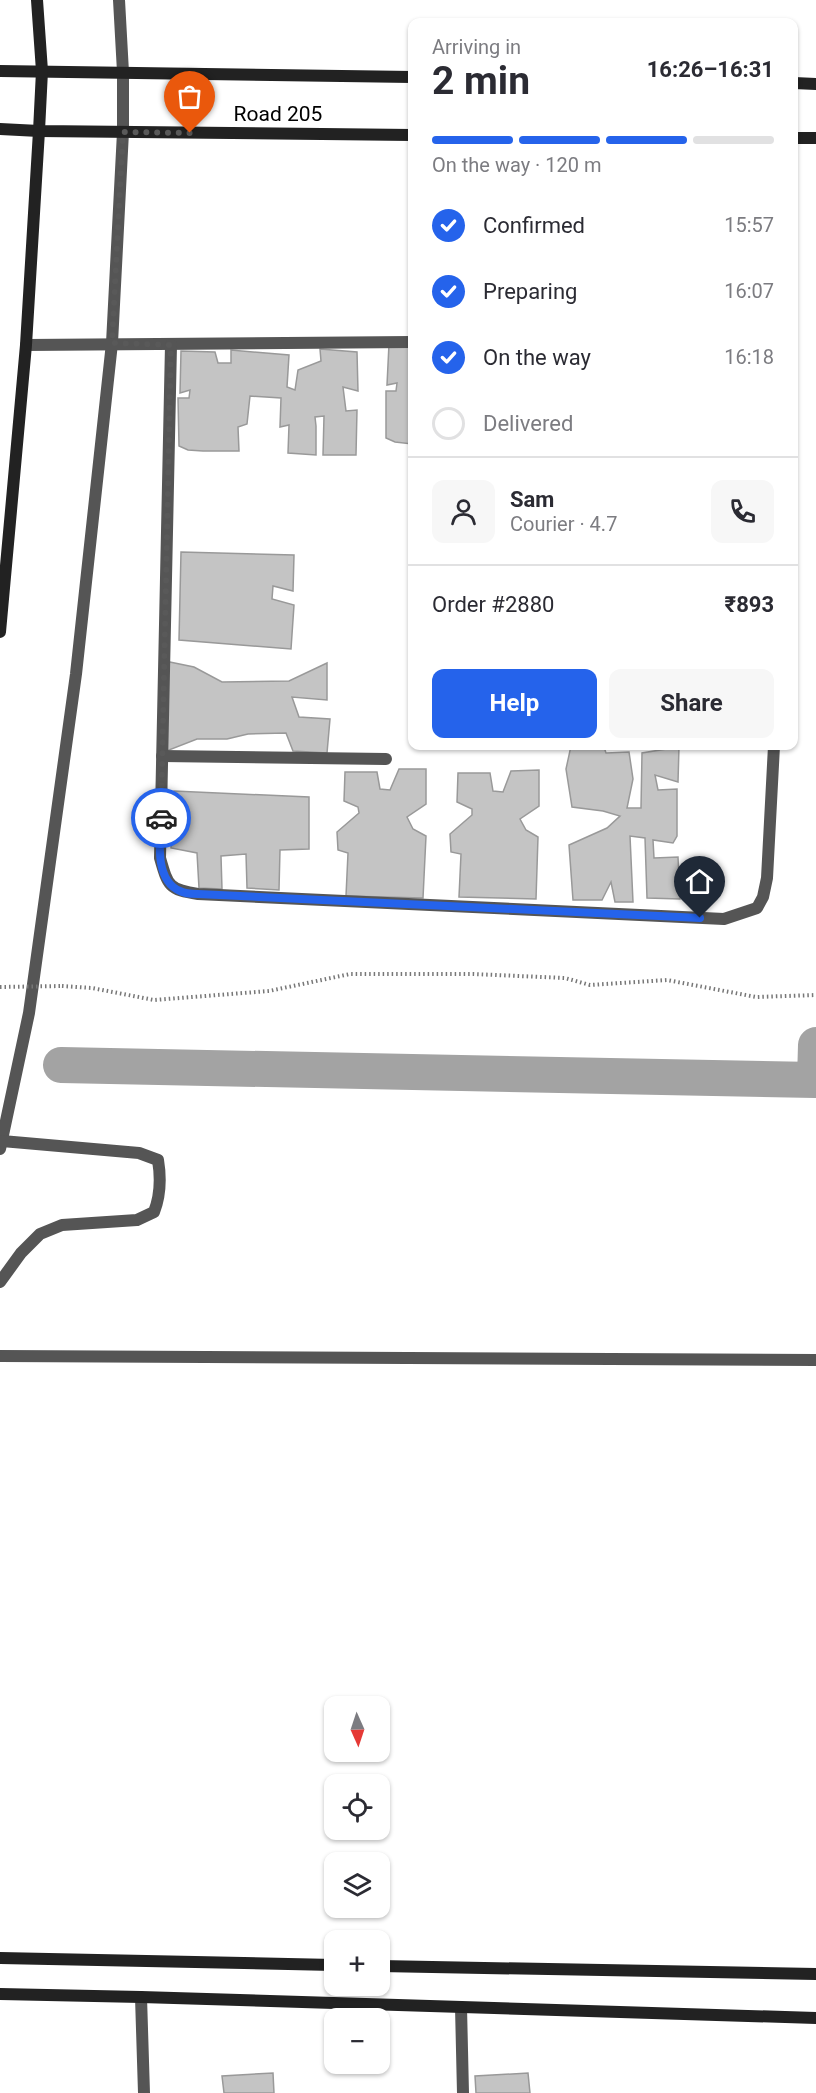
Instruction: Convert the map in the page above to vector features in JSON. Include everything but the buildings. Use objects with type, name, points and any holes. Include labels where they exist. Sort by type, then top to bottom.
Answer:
[{"type":"street","points":[[0,632],[26,345],[39,131],[42,71],[37,0]]},
{"type":"street","points":[[0,1282],[21,1253],[40,1234],[62,1225],[138,1220],[154,1212],[159,1200],[161,1175],[158,1160],[139,1153],[1,1145],[31,1002],[76,674],[112,343],[123,132],[123,72],[119,0]]},
{"type":"street","name":"Road 205","points":[[0,70],[408,77]]},
{"type":"street","points":[[798,84],[816,84]]},
{"type":"street","name":"Road 205","points":[[0,129],[408,135]]},
{"type":"street","points":[[798,138],[816,138]]},
{"type":"street","points":[[26,345],[408,342]]},
{"type":"street","points":[[171,345],[160,858],[167,882],[180,891],[198,894],[724,919],[757,908],[763,897],[768,878],[774,750]]},
{"type":"street","points":[[162,756],[386,759]]},
{"type":"street","points":[[0,1356],[816,1360]]},
{"type":"street","points":[[0,1958],[324,1965]]},
{"type":"street","points":[[390,1966],[816,1974]]},
{"type":"street","points":[[0,1994],[816,2018]]},
{"type":"street","points":[[141,1997],[144,2093]]},
{"type":"street","points":[[461,2007],[463,2093]]},
{"type":"path","points":[[0,987],[92,988],[154,1000],[268,991],[350,974],[473,974],[565,978],[590,985],[667,980],[756,997],[816,996]]},
{"type":"waterway","points":[[61,1065],[815,1080],[816,1045]]},
{"type":"way so far","points":[[161,818],[171,345],[112,343],[123,132],[190,133]]},
{"type":"route","points":[[161,818],[160,858],[167,882],[180,891],[198,894],[700,918]]}]
